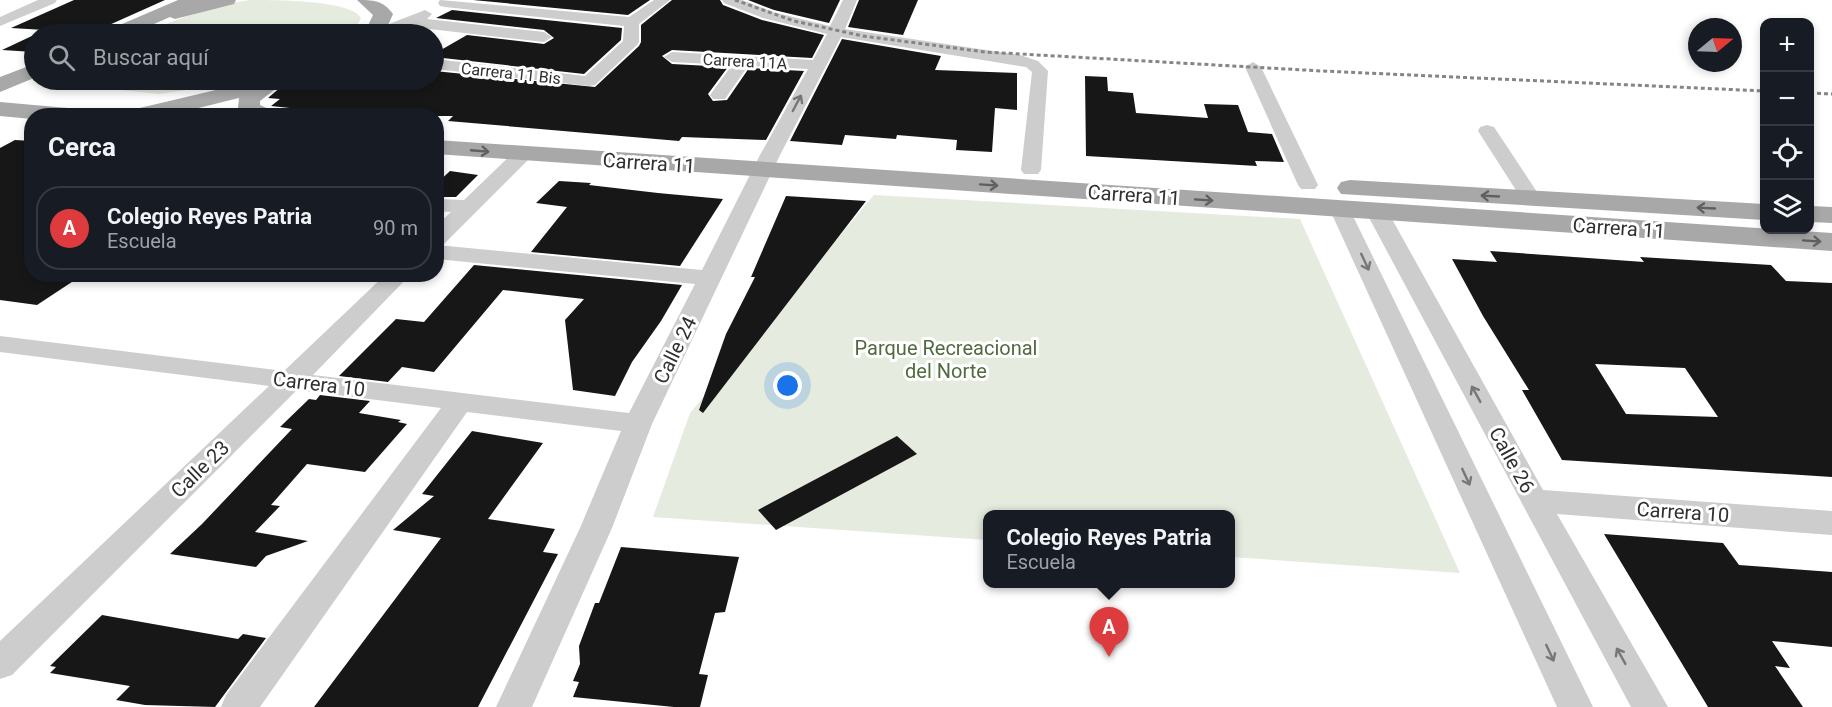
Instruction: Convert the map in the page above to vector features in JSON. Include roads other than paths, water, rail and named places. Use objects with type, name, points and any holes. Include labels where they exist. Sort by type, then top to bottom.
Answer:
[{"type":"main road","points":[[138,24],[194,0]]},
{"type":"main road","points":[[145,21],[227,0]]},
{"type":"main road","points":[[366,0],[383,14],[379,24]]},
{"type":"main road","points":[[0,85],[24,74]]},
{"type":"main road","points":[[167,108],[238,90]]},
{"type":"main road","points":[[249,108],[249,99],[260,90]]},
{"type":"main road","points":[[0,109],[24,111]]},
{"type":"main road","name":"Carrera 11","points":[[444,131],[766,162],[1340,210],[1832,242]]},
{"type":"main road","name":"Carrera 11","points":[[444,148],[523,154],[1031,170],[1760,212]]},
{"type":"main road","points":[[1814,214],[1832,216]]},
{"type":"street","points":[[0,22],[50,0]]},
{"type":"street","points":[[514,9],[529,0]]},
{"type":"street","points":[[405,24],[447,1],[632,22],[663,0]]},
{"type":"street","points":[[729,0],[768,15],[838,25],[1032,64],[1040,71],[1031,170]]},
{"type":"street","points":[[764,0],[838,25],[887,28]]},
{"type":"street","name":"Calle 24","points":[[514,707],[596,528],[639,424],[766,162],[850,0]]},
{"type":"street","points":[[411,22],[429,24]]},
{"type":"street","name":"Carrera 11 Bis","points":[[444,65],[589,81],[631,42],[632,22]]},
{"type":"street","points":[[444,26],[544,37]]},
{"type":"street","name":"Carrera 11A","points":[[672,57],[818,64]]},
{"type":"street","points":[[719,95],[743,61]]},
{"type":"street","points":[[1252,67],[1308,185]]},
{"type":"street","points":[[1487,131],[1531,198]]},
{"type":"street","points":[[444,231],[523,154]]},
{"type":"street","points":[[444,205],[470,207]]},
{"type":"street","points":[[1340,210],[1575,707]]},
{"type":"street","name":"Calle 26","points":[[1377,212],[1534,501],[1650,707]]},
{"type":"street","points":[[444,253],[710,278]]},
{"type":"street","name":"Calle 23","points":[[0,664],[392,282]]},
{"type":"street","name":"Carrera 10","points":[[0,344],[639,424]]},
{"type":"street","points":[[239,707],[460,402]]},
{"type":"street","name":"Carrera 10","points":[[1534,501],[1832,523]]},
{"type":"railway","points":[[735,0],[794,21],[863,36],[985,52],[1322,71],[1760,91]]},
{"type":"railway","points":[[1814,93],[1832,94]]},
{"type":"place","name":"Colegio Reyes Patria","points":[[1109,657]]},
{"type":"park label","name":"Parque Recreacional del Norte","points":[[946,360]]}]
